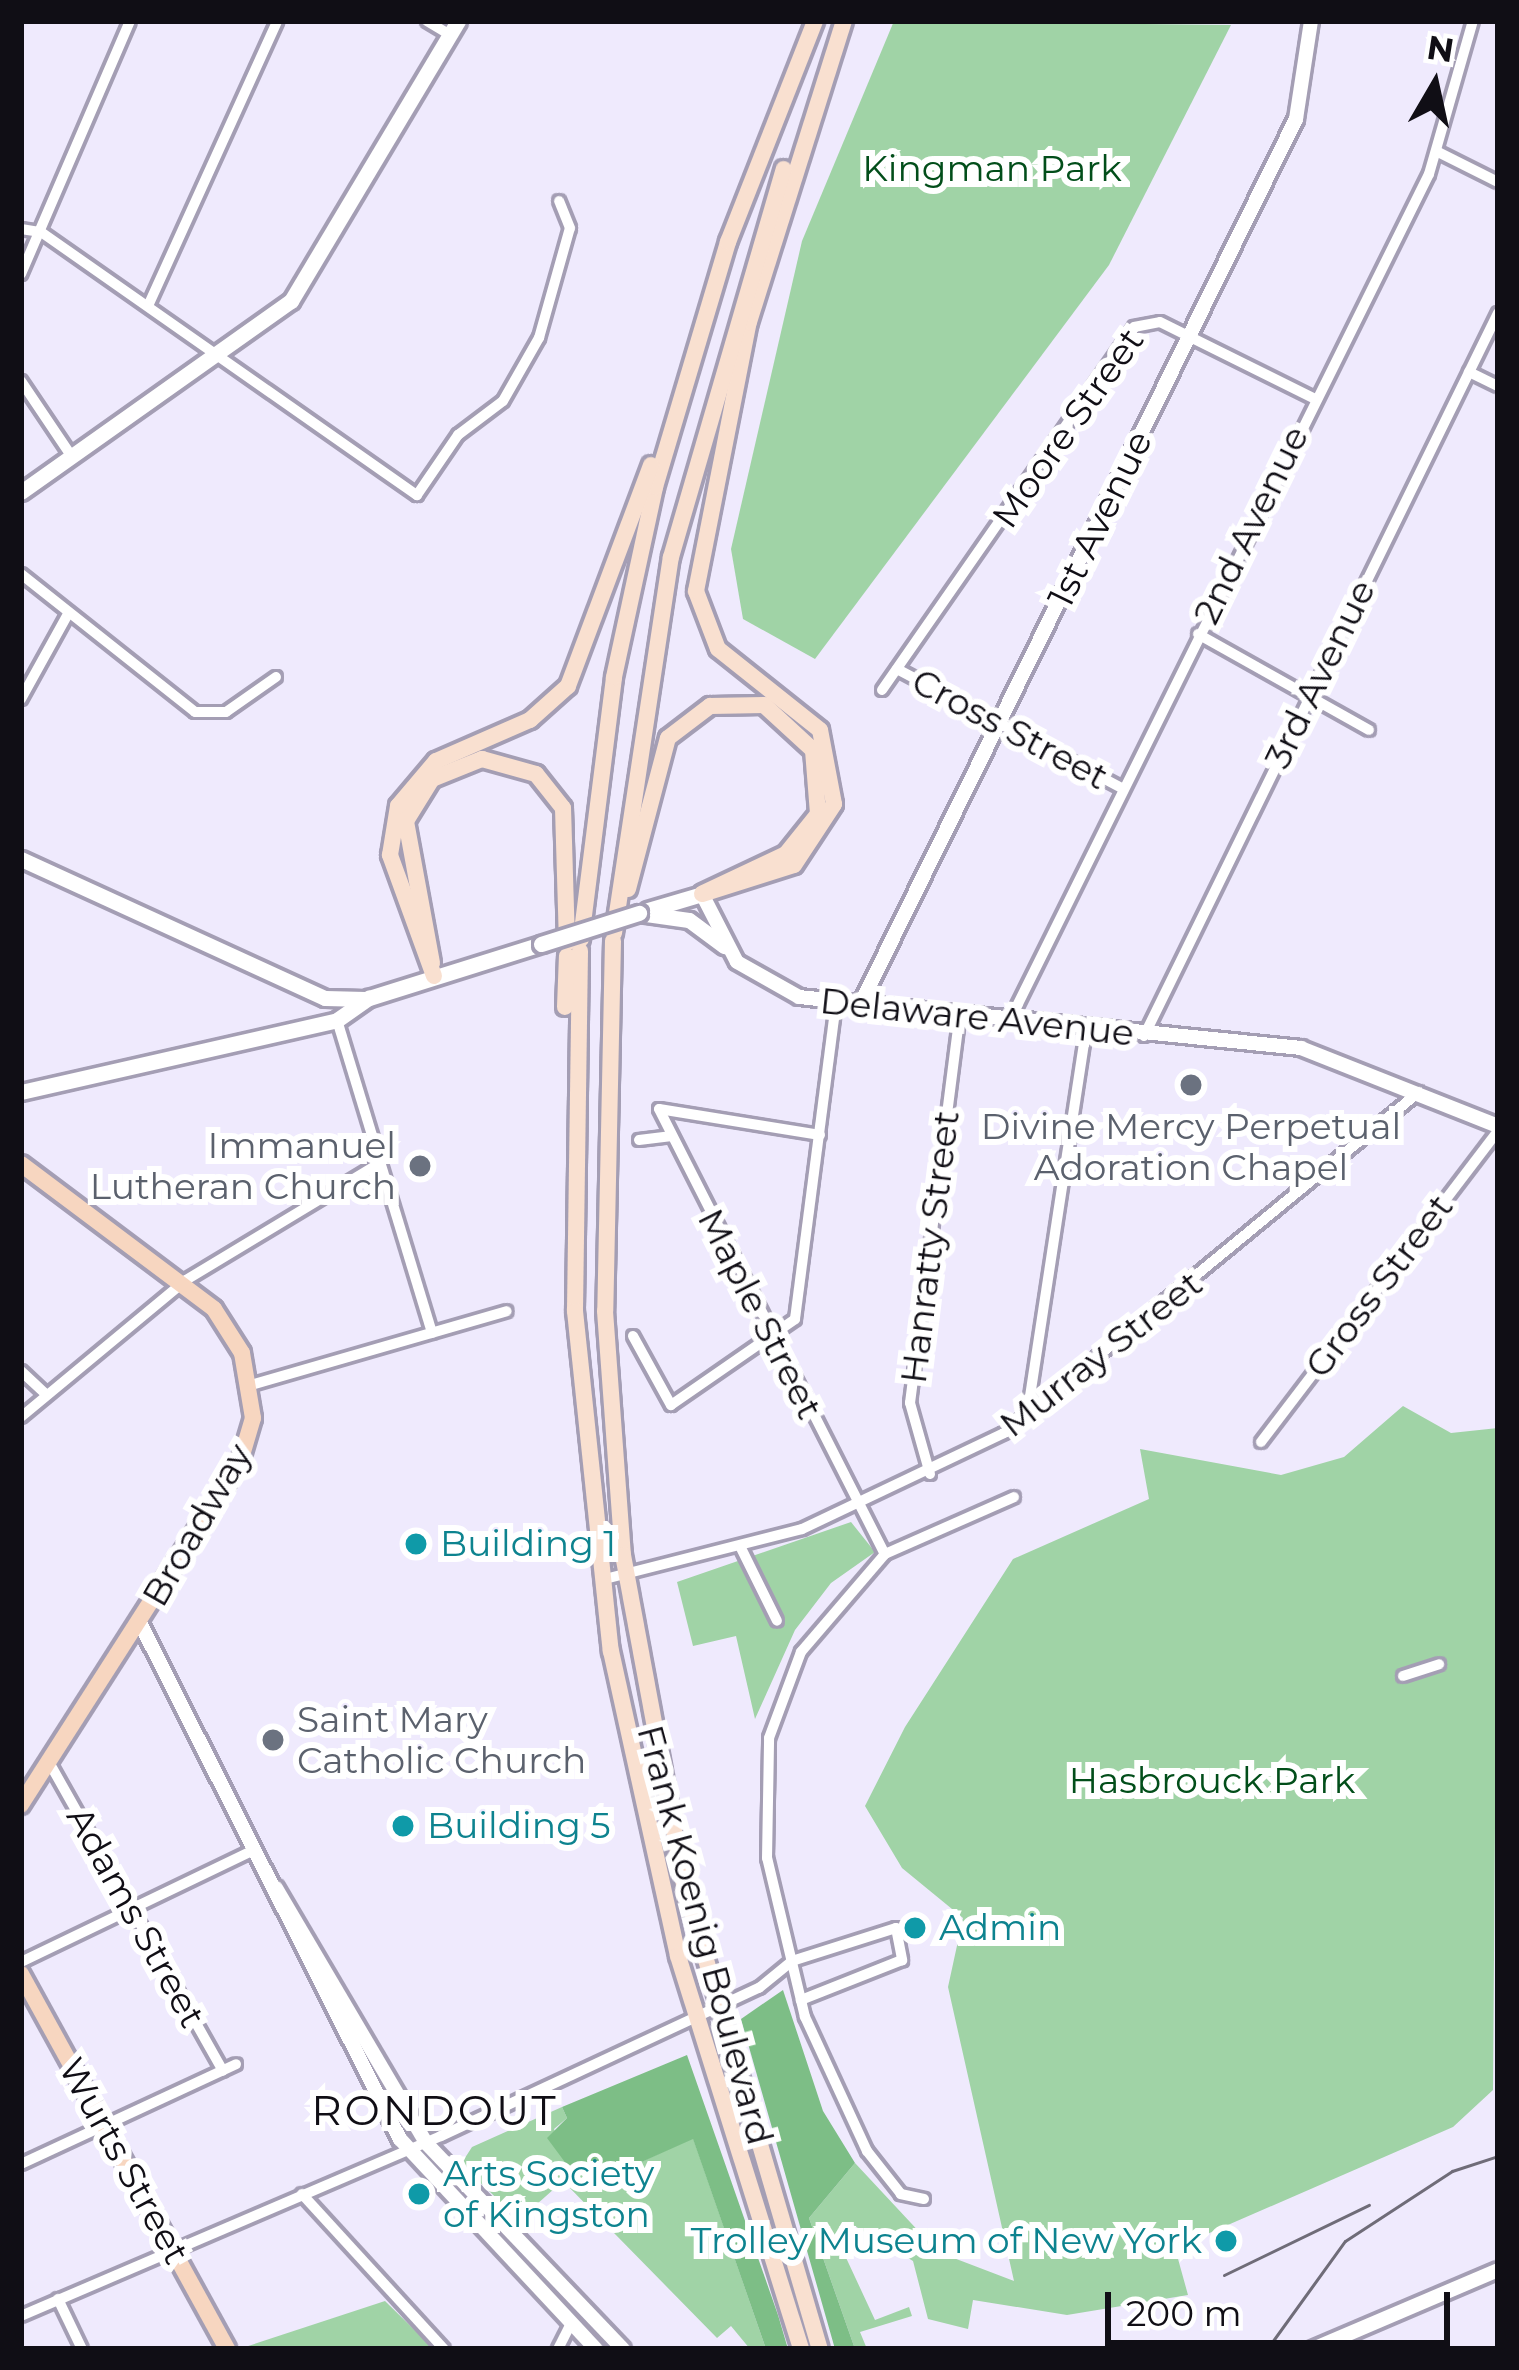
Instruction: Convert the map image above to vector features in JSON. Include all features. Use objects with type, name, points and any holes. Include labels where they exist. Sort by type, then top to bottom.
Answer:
[{"type":"highway","name":"Broadway","points":[[21,1164],[186,1280],[233,1334],[250,1385],[240,1462],[141,1625]]},
{"type":"highway","points":[[21,1805],[141,1625]]},
{"type":"highway","name":"Wurts Street","points":[[21,1974],[227,2349]]},
{"type":"main road","name":"Frank Koenig Boulevard","points":[[801,2349],[696,2018],[600,1580],[574,1311],[573,947],[618,656],[689,363],[815,21]]},
{"type":"main road","points":[[21,1092],[337,1020],[369,998],[794,865],[835,804],[820,730],[718,649],[696,591],[749,322],[844,21]]},
{"type":"main road","name":"Frank Koenig Boulevard","points":[[820,2349],[720,2007],[656,1764],[627,1575],[605,1311],[615,940],[686,495],[756,251],[844,21]]},
{"type":"main road","points":[[21,493],[217,355],[304,285],[453,28]]},
{"type":"main road","points":[[434,976],[390,855],[398,806],[436,761],[530,720],[577,674],[689,363]]},
{"type":"main road","points":[[615,940],[668,738],[710,706],[764,705],[813,750],[818,814],[786,854],[702,894]]},
{"type":"main road","points":[[434,976],[404,832],[423,788],[466,761],[523,767],[557,796],[569,832],[573,947]]},
{"type":"main road","points":[[21,860],[325,998],[369,998]]},
{"type":"main road","points":[[639,913],[689,920],[724,946]]},
{"type":"street","points":[[21,274],[130,21]]},
{"type":"street","points":[[148,306],[277,21]]},
{"type":"street","points":[[427,21],[453,28]]},
{"type":"street","name":"1st Avenue","points":[[859,1007],[1296,119],[1311,21]]},
{"type":"street","name":"2nd Avenue","points":[[1009,1022],[1438,152],[1473,21]]},
{"type":"street","points":[[1438,152],[1498,182]]},
{"type":"street","points":[[21,229],[41,232],[271,390],[379,478],[417,495],[458,436],[503,401],[539,338],[570,228],[559,201]]},
{"type":"street","name":"3rd Avenue","points":[[1144,1036],[1498,313]]},
{"type":"street","name":"Moore Street","points":[[882,690],[1134,327],[1146,319],[1313,398]]},
{"type":"street","points":[[1469,371],[1498,386]]},
{"type":"street","points":[[21,381],[72,457]]},
{"type":"street","points":[[21,574],[195,712],[226,712],[276,677]]},
{"type":"street","points":[[21,699],[68,614]]},
{"type":"street","points":[[1198,634],[1369,730]]},
{"type":"street","name":"Cross Street","points":[[897,669],[1122,788]]},
{"type":"street","name":"Delaware Avenue","points":[[702,894],[724,946],[767,985],[859,1007],[1301,1048],[1419,1092],[1498,1128]]},
{"type":"street","points":[[633,1336],[667,1405],[773,1338],[798,1314],[836,1004]]},
{"type":"street","name":"Hanratty Street","points":[[930,1474],[910,1402],[959,1018]]},
{"type":"street","points":[[337,1020],[431,1333]]},
{"type":"street","points":[[1027,1416],[1086,1031]]},
{"type":"street","name":"Murray Street","points":[[600,1580],[741,1548],[859,1506],[930,1474],[1027,1416],[1419,1092]]},
{"type":"street","name":"Maple Street","points":[[820,1135],[663,1106],[662,1120],[885,1554]]},
{"type":"street","name":"Gross Street","points":[[1262,1442],[1498,1128]]},
{"type":"street","points":[[639,1140],[670,1136]]},
{"type":"street","points":[[21,1417],[186,1280],[380,1163]]},
{"type":"street","points":[[250,1385],[507,1311]]},
{"type":"street","points":[[21,1371],[47,1395]]},
{"type":"street","points":[[924,2199],[901,2194],[867,2151],[801,2000],[766,1858],[769,1738],[801,1652],[885,1554],[1014,1497]]},
{"type":"street","points":[[741,1548],[777,1621]]},
{"type":"street","name":"Broadway","points":[[141,1625],[254,1850],[426,2143],[623,2349]]},
{"type":"street","points":[[1403,1676],[1439,1664]]},
{"type":"street","name":"Adams Street","points":[[50,1764],[223,2071]]},
{"type":"street","points":[[21,1962],[254,1850]]},
{"type":"street","name":"Broadway","points":[[276,1888],[408,2149],[596,2349]]},
{"type":"street","points":[[21,2316],[426,2143],[720,2007],[792,1961],[887,1924],[905,1950],[801,2000]]},
{"type":"street","points":[[21,2164],[236,2064]]},
{"type":"street","points":[[302,2194],[444,2349]]},
{"type":"street","points":[[1313,2349],[1498,2270]]},
{"type":"street","points":[[58,2299],[82,2349]]},
{"type":"street","points":[[558,2349],[571,2324]]},
{"type":"green space","name":"Kingman Park","points":[[894,21],[1231,25],[1109,265],[815,659],[743,619],[731,549],[802,241]]},
{"type":"green space","name":"Hasbrouck Park","points":[[1403,1406],[1451,1433],[1498,1428],[1493,2090],[1453,2127],[1175,2248],[1188,2295],[1067,2315],[973,2300],[968,2329],[928,2319],[913,2261],[853,2225],[835,2234],[875,2320],[909,2307],[912,2316],[860,2332],[867,2349],[855,2349],[809,2218],[855,2163],[938,2252],[1014,2281],[948,1987],[963,1918],[902,1868],[865,1806],[905,1727],[1013,1559],[1149,1499],[1140,1449],[1281,1475],[1344,1457]]},
{"type":"green space","points":[[851,1522],[875,1552],[831,1583],[795,1630],[755,1719],[736,1636],[693,1646],[677,1582]]},
{"type":"green space","points":[[783,1990],[823,2111],[855,2163],[809,2218],[855,2349],[835,2349],[741,2019]]},
{"type":"green space","points":[[687,2055],[788,2349],[766,2349],[693,2139],[608,2177],[570,2169],[547,2138],[567,2118],[562,2107]]},
{"type":"green space","points":[[562,2107],[567,2118],[554,2129],[570,2169],[608,2177],[693,2138],[766,2349],[750,2349],[731,2326],[717,2338],[563,2181],[519,2220],[461,2164],[472,2147]]},
{"type":"green space","points":[[385,2301],[434,2349],[242,2348]]},
{"type":"tram line","points":[[1267,2349],[1345,2241],[1452,2171],[1498,2156]]},
{"type":"tram line","points":[[1224,2275],[1369,2205]]},
{"type":"place","name":"Divine Mercy Perpetual Adoration Chapel","points":[[1191,1085]]},
{"type":"place","name":"Immanuel Lutheran Church","points":[[420,1166]]},
{"type":"place","name":"Building 1","points":[[416,1544]]},
{"type":"place","name":"Saint Mary Catholic Church","points":[[273,1740]]},
{"type":"place","name":"Building 5","points":[[403,1826]]},
{"type":"place","name":"Admin","points":[[915,1928]]},
{"type":"place","name":"Arts Society of Kingston","points":[[419,2194]]},
{"type":"place","name":"Trolley Museum of New York","points":[[1226,2241]]},
{"type":"district","name":"RONDOUT","points":[[435,2110]]}]
